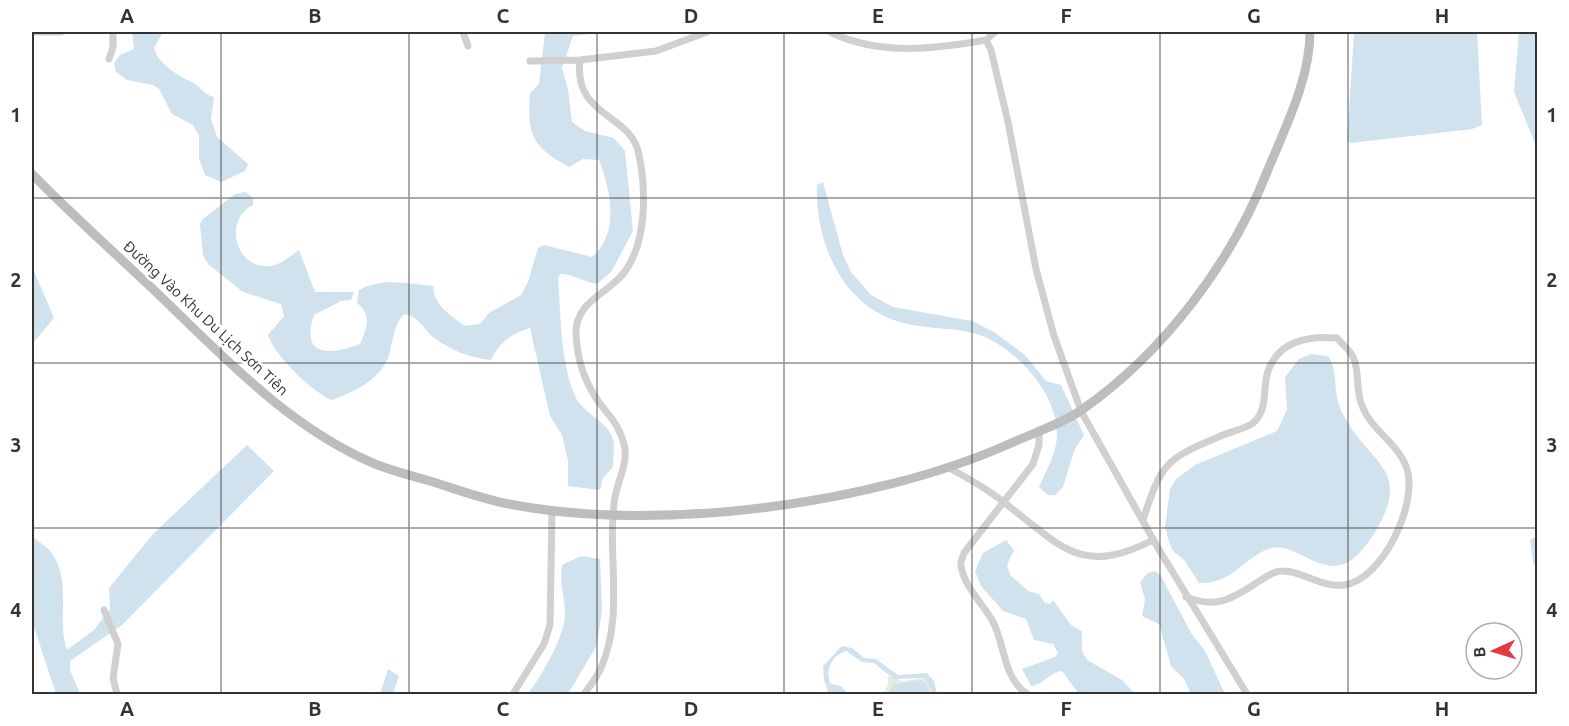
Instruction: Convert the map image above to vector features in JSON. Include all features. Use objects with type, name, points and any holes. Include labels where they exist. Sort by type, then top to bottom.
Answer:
[{"type":"street","points":[[32,32],[61,32]]},
{"type":"street","points":[[109,59],[113,47],[113,32]]},
{"type":"street","points":[[463,32],[468,46]]},
{"type":"street","points":[[534,60],[580,60],[656,51],[707,32]]},
{"type":"street","points":[[830,32],[844,39],[883,49],[944,47],[986,40],[995,32]]},
{"type":"street","name":"Đường Vào Khu Du Lịch Sơn Tiên","points":[[32,174],[238,371],[295,420],[377,465],[508,504],[552,510],[614,515],[694,512],[809,501],[866,490],[984,455],[1081,411],[1141,360],[1178,319],[1236,241],[1259,192],[1295,101],[1310,50],[1310,32]]},
{"type":"street","points":[[986,40],[1008,122],[1036,269],[1054,336],[1081,411],[1186,597],[1247,694]]},
{"type":"street","points":[[580,60],[583,84],[592,106],[627,131],[636,146],[643,195],[636,248],[627,268],[617,281],[584,305],[576,324],[576,347],[583,375],[597,399],[616,422],[625,447],[614,515],[612,619],[609,643],[601,669],[584,694]]},
{"type":"street","points":[[1143,520],[1152,489],[1165,466],[1183,452],[1253,423],[1262,410],[1268,370],[1286,347],[1313,336],[1337,338],[1354,358],[1356,390],[1364,411],[1399,451],[1407,468],[1404,516],[1387,552],[1364,576],[1344,585],[1317,582],[1283,571],[1272,573],[1229,600],[1202,603],[1186,597]]},
{"type":"street","points":[[1026,694],[1016,687],[1006,668],[1002,640],[991,618],[966,580],[960,565],[964,553],[1033,464],[1039,445],[1039,430]]},
{"type":"street","points":[[947,467],[1004,502],[1064,549],[1093,557],[1128,553],[1153,540]]},
{"type":"street","points":[[513,694],[544,644],[550,625],[552,510]]},
{"type":"street","points":[[104,610],[118,651],[113,678],[117,694]]},
{"type":"shaded area","points":[[888,676],[903,681],[925,678],[933,694],[930,694],[924,682],[897,683],[883,694],[888,684]]},
{"type":"water","points":[[132,32],[163,32],[154,48],[156,54],[170,69],[214,97],[211,119],[217,137],[248,164],[245,171],[221,182],[205,175],[199,159],[199,136],[193,125],[172,114],[159,89],[153,85],[127,80],[116,72],[114,63],[120,55],[134,49]]},
{"type":"water","points":[[545,32],[607,32],[573,36],[562,68],[568,89],[572,122],[585,131],[614,138],[625,151],[633,231],[611,272],[597,284],[565,274],[560,274],[558,278],[564,351],[569,380],[578,401],[606,427],[613,439],[613,467],[603,478],[600,490],[568,486],[568,461],[562,435],[550,416],[530,328],[506,340],[491,360],[460,353],[446,346],[433,337],[417,320],[404,314],[395,329],[388,358],[379,373],[348,394],[332,400],[295,372],[272,343],[268,335],[284,316],[281,304],[243,292],[208,264],[203,255],[200,224],[203,219],[235,194],[246,192],[253,199],[253,205],[238,221],[236,232],[241,252],[248,260],[258,265],[270,266],[278,264],[299,250],[315,292],[354,292],[351,300],[341,301],[314,315],[311,339],[314,346],[320,350],[329,351],[360,344],[367,322],[365,312],[357,303],[359,290],[368,286],[396,282],[434,286],[439,304],[465,326],[480,324],[489,313],[521,295],[528,282],[538,248],[544,245],[592,257],[607,236],[611,211],[607,185],[599,160],[583,159],[569,167],[547,153],[534,138],[531,130],[530,93],[539,84]]},
{"type":"water","points":[[1354,32],[1477,32],[1482,125],[1472,129],[1351,143],[1347,141]]},
{"type":"water","points":[[1519,32],[1537,32],[1537,148],[1514,92]]},
{"type":"water","points":[[823,182],[843,255],[851,272],[871,295],[893,307],[972,321],[994,332],[1025,355],[1046,381],[1061,385],[1084,435],[1074,451],[1063,487],[1055,495],[1048,495],[1039,487],[1053,455],[1057,435],[1056,421],[1051,406],[1036,379],[1014,355],[989,339],[967,332],[900,322],[879,314],[862,301],[847,286],[827,248],[818,206],[817,185]]},
{"type":"water","points":[[32,266],[54,318],[32,344]]},
{"type":"water","points":[[1311,354],[1328,356],[1334,369],[1337,397],[1342,412],[1352,430],[1383,467],[1388,479],[1390,494],[1374,534],[1355,557],[1341,565],[1322,564],[1287,549],[1271,548],[1253,557],[1230,575],[1211,582],[1199,583],[1185,561],[1172,550],[1168,538],[1165,527],[1170,489],[1176,479],[1195,465],[1277,431],[1287,410],[1285,377],[1299,359]]},
{"type":"water","points":[[247,445],[274,471],[122,625],[70,661],[70,670],[80,694],[56,694],[32,621],[32,536],[50,551],[61,574],[64,638],[67,650],[94,630],[110,609],[109,588],[153,534]]},
{"type":"water","points":[[1537,536],[1537,568],[1533,562],[1530,540]]},
{"type":"water","points":[[1006,540],[1014,550],[1007,565],[1010,575],[1028,591],[1039,594],[1045,603],[1050,604],[1053,600],[1071,625],[1082,631],[1082,651],[1087,660],[1122,680],[1135,694],[1079,694],[1062,671],[1031,686],[1022,669],[1055,657],[1058,653],[1053,644],[1034,640],[1026,619],[1003,611],[981,586],[975,571],[983,553]]},
{"type":"water","points":[[581,556],[600,559],[602,610],[597,645],[568,694],[528,694],[558,642],[565,620],[561,583],[562,565]]},
{"type":"water","points":[[1155,571],[1161,576],[1191,633],[1205,651],[1225,694],[1191,694],[1184,679],[1171,666],[1159,624],[1142,616],[1145,599],[1140,582],[1148,573]]},
{"type":"water","points":[[842,646],[852,648],[864,658],[876,659],[898,675],[927,673],[934,681],[937,694],[933,694],[925,678],[894,679],[874,663],[862,662],[846,651],[833,660],[828,674],[831,684],[841,686],[848,694],[829,694],[824,680],[823,666]]},
{"type":"water","points":[[388,669],[399,676],[393,694],[380,694]]},
{"type":"water","points":[[921,680],[927,684],[930,694],[886,694],[894,684]]}]
